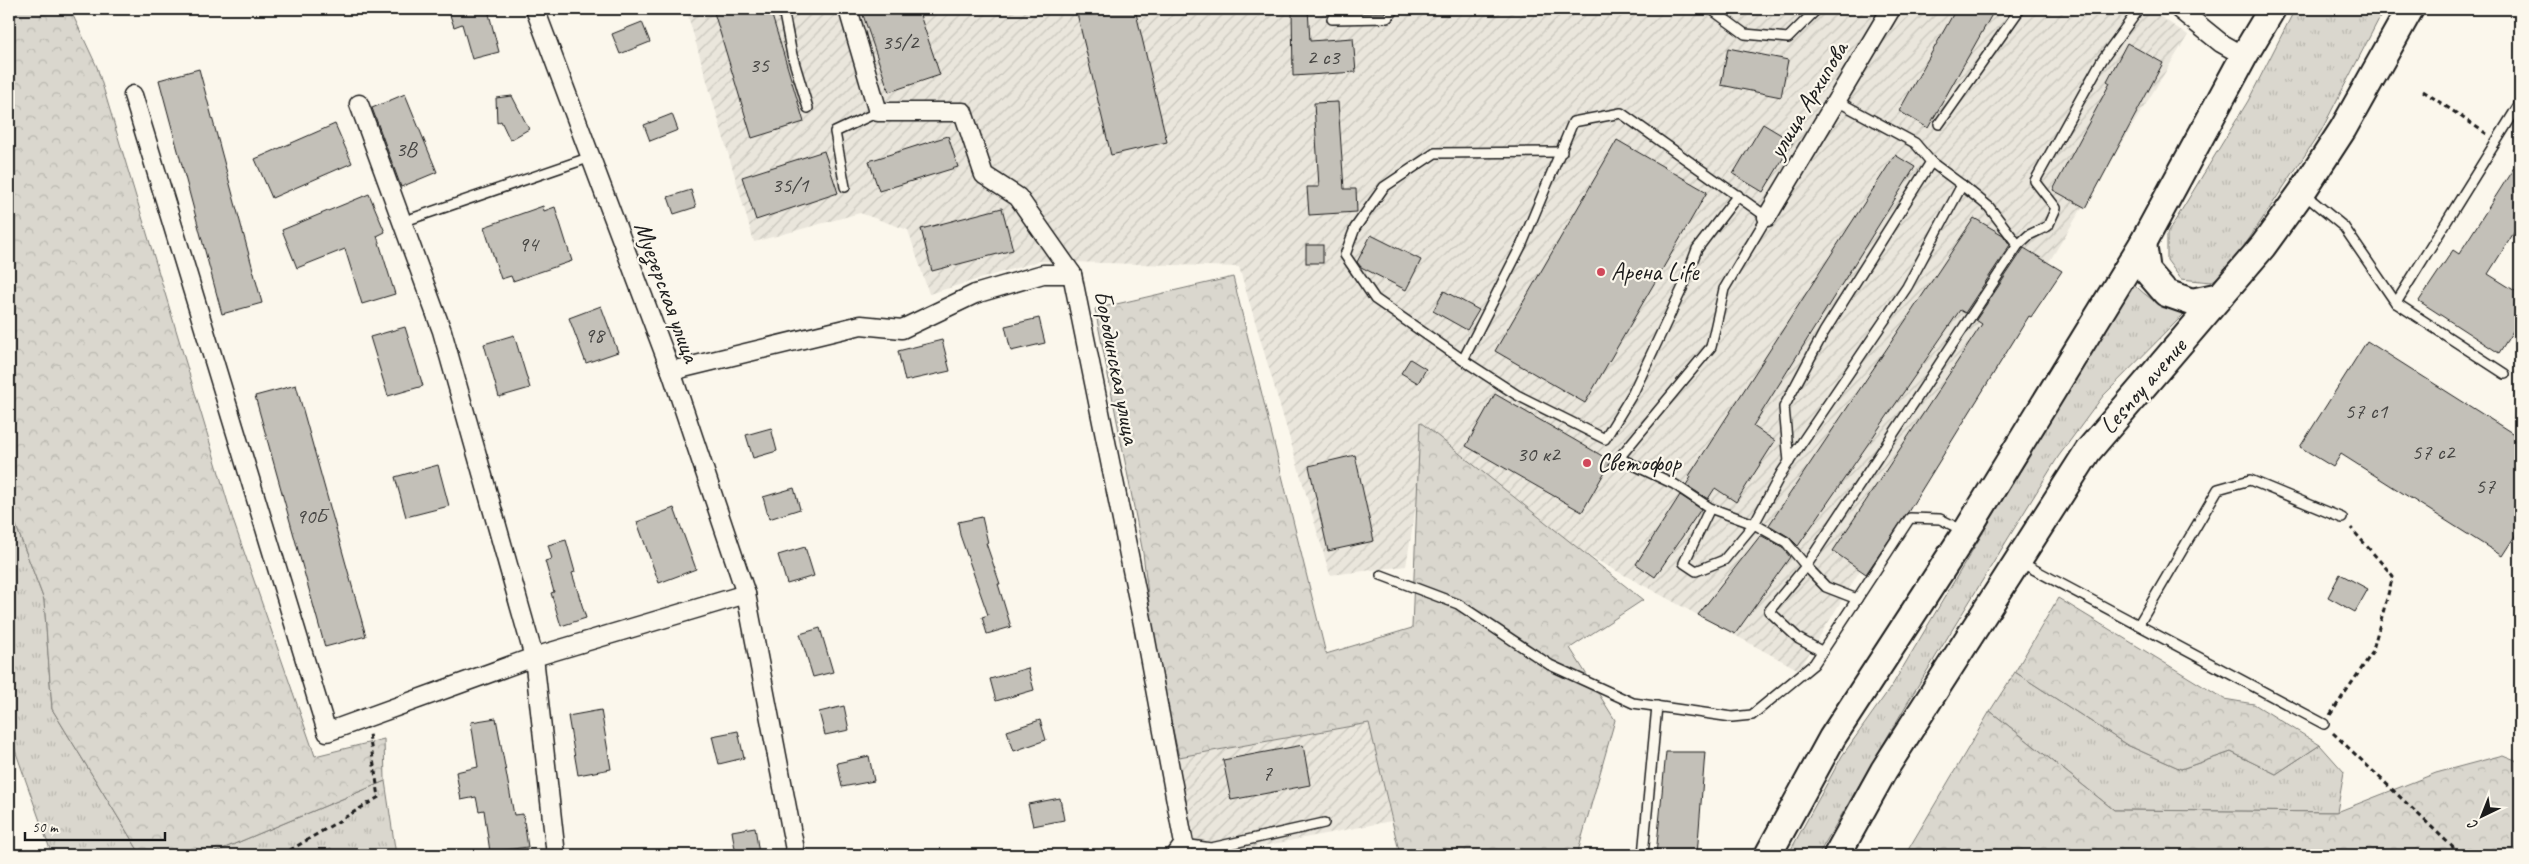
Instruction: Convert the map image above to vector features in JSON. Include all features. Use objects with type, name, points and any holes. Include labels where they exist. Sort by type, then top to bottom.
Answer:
[{"type":"main road","points":[[1768,855],[1832,738],[1966,532],[2143,243],[2244,56],[2272,9]]},
{"type":"main road","name":"Lesnoy avenue","points":[[1837,855],[1884,770],[2088,451],[2263,246],[2302,192],[2342,129],[2410,9]]},
{"type":"main road","points":[[2143,243],[2147,271],[2166,293],[2192,302],[2220,296]]},
{"type":"street","name":"Муезерская улица","points":[[535,9],[670,372],[746,594],[796,855]]},
{"type":"street","points":[[848,9],[878,112]]},
{"type":"street","name":"улица Архипова","points":[[1767,217],[1838,101],[1891,9]]},
{"type":"street","points":[[2179,9],[2221,43],[2244,56]]},
{"type":"street","points":[[133,95],[327,732],[534,657],[746,594]]},
{"type":"street","points":[[359,104],[442,332],[534,657],[556,855]]},
{"type":"street","name":"Бородинская улица","points":[[878,112],[963,112],[984,175],[1018,197],[1072,274],[1143,624],[1180,850]]},
{"type":"street","points":[[670,372],[861,325],[902,329],[975,294],[1043,274],[1072,274]]},
{"type":"lane","points":[[783,9],[792,56],[808,108]]},
{"type":"lane","points":[[1332,19],[1387,18],[1395,9]]},
{"type":"lane","points":[[1711,9],[1745,34],[1788,38],[1817,9]]},
{"type":"lane","points":[[1939,124],[2020,9]]},
{"type":"lane","points":[[1823,652],[1799,638],[1769,611],[1806,566],[2018,245],[2029,235],[2048,226],[2056,208],[2035,181],[2102,60],[2139,9]]},
{"type":"lane","points":[[1838,101],[1915,143],[1931,162],[1989,207],[2018,245]]},
{"type":"lane","points":[[2396,303],[2498,142],[2520,103]]},
{"type":"lane","points":[[845,188],[835,132],[878,112]]},
{"type":"lane","points":[[1463,360],[1522,244],[1573,122],[1621,113],[1767,217],[1724,289],[1711,347],[1619,458],[1674,484],[1710,508],[1754,524],[1786,542],[1826,587],[1857,599]]},
{"type":"lane","points":[[1562,152],[1435,153],[1384,187],[1355,228],[1345,255],[1375,299],[1517,395],[1605,439],[1633,393],[1682,289],[1697,249],[1738,195]]},
{"type":"lane","points":[[402,222],[591,157]]},
{"type":"lane","points":[[1789,462],[1784,407],[1824,332],[1931,162]]},
{"type":"lane","points":[[1710,508],[1684,563],[1696,571],[1724,560],[1754,524],[1789,462],[1907,287],[1962,185]]},
{"type":"lane","points":[[2302,192],[2344,227],[2396,303],[2506,374]]},
{"type":"lane","points":[[2140,624],[2218,489],[2250,480],[2342,518]]},
{"type":"lane","points":[[1381,575],[1458,604],[1550,665],[1633,703],[1732,717],[1752,714],[1814,664],[1910,518],[1940,519],[1966,532]]},
{"type":"lane","points":[[2018,560],[2324,724]]},
{"type":"lane","points":[[1643,855],[1657,706]]},
{"type":"lane","points":[[1180,850],[1211,848],[1324,823]]},
{"type":"path","points":[[2423,91],[2498,142]]},
{"type":"path","points":[[2342,518],[2393,576],[2372,653],[2324,724],[2461,855]]},
{"type":"path","points":[[282,855],[379,797],[367,719]]},
{"type":"shaded area","points":[[686,9],[2149,9],[2188,35],[1799,670],[1580,551],[1426,446],[1406,566],[1330,575],[1239,267],[1039,261],[929,294],[908,230],[860,213],[754,242]]},
{"type":"shaded area","points":[[1369,723],[1391,821],[1217,855],[1189,855],[1179,757]]},
{"type":"green space","points":[[9,9],[70,9],[97,67],[234,523],[315,756],[384,739],[385,781],[208,855],[141,855],[52,709],[44,600],[9,507]]},
{"type":"green space","points":[[2295,9],[2384,9],[2321,131],[2229,269],[2211,282],[2181,279],[2167,260],[2167,234],[2248,101]]},
{"type":"green space","points":[[1233,277],[1326,654],[1412,628],[1420,422],[1643,600],[1570,648],[1615,720],[1577,855],[1400,855],[1369,723],[1179,757],[1154,644],[1143,553],[1095,309]]},
{"type":"green space","points":[[2132,282],[2156,302],[2184,314],[2103,396],[2058,457],[1911,697],[1818,855],[1788,855],[1842,756],[1893,684]]},
{"type":"green space","points":[[9,507],[44,600],[52,709],[141,855],[52,855],[9,733]]},
{"type":"green space","points":[[2058,598],[2224,699],[2254,704],[2320,745],[2276,774],[2231,752],[2181,769],[2127,745],[2015,672]]},
{"type":"green space","points":[[2015,672],[2127,745],[2181,769],[2231,752],[2276,774],[2320,745],[2344,772],[2337,812],[2114,810],[1990,711]]},
{"type":"green space","points":[[1990,711],[2114,810],[2337,812],[2436,773],[2503,755],[2520,762],[2520,855],[1905,855]]},
{"type":"green space","points":[[385,781],[396,855],[333,855],[331,848],[315,855],[208,855]]},
{"type":"building","points":[[448,9],[498,9],[489,14],[499,52],[472,59],[462,24],[454,27]]},
{"type":"building","points":[[713,9],[770,9],[804,122],[752,138]]},
{"type":"building","points":[[861,9],[918,9],[940,75],[889,92]]},
{"type":"building","points":[[1076,9],[1135,9],[1167,142],[1111,155]]},
{"type":"building","points":[[1292,9],[1308,9],[1310,41],[1353,38],[1356,72],[1293,76]]},
{"type":"building","points":[[1956,9],[1995,9],[1928,128],[1899,111]]},
{"type":"building","points":[[642,22],[650,42],[620,54],[612,34]]},
{"type":"building","points":[[2127,43],[2163,63],[2086,208],[2053,190],[2110,83],[2107,81]]},
{"type":"building","points":[[1728,48],[1788,60],[1781,97],[1721,85]]},
{"type":"building","points":[[199,69],[262,303],[222,314],[159,80]]},
{"type":"building","points":[[405,94],[437,172],[401,187],[372,108]]},
{"type":"building","points":[[512,96],[529,129],[510,140],[501,121],[497,123],[496,98]]},
{"type":"building","points":[[1338,102],[1344,189],[1356,189],[1357,212],[1309,215],[1307,187],[1319,187],[1314,103]]},
{"type":"building","points":[[672,114],[678,130],[650,141],[644,125]]},
{"type":"building","points":[[335,124],[352,163],[272,198],[255,159]]},
{"type":"building","points":[[1763,124],[1793,142],[1763,192],[1733,174]]},
{"type":"building","points":[[948,136],[958,167],[879,191],[869,161]]},
{"type":"building","name":"Арена Life","points":[[1617,140],[1707,192],[1585,403],[1495,351]]},
{"type":"building","points":[[824,151],[838,193],[756,220],[742,177]]},
{"type":"building","points":[[1895,155],[1915,167],[1753,426],[1775,441],[1736,502],[1715,488],[1708,499],[1686,485],[1691,477],[1689,476]]},
{"type":"building","points":[[2520,158],[2520,223],[2488,274],[2520,294],[2520,320],[2499,353],[2419,301],[2453,250],[2459,254]]},
{"type":"building","points":[[691,190],[696,207],[674,214],[668,197]]},
{"type":"building","points":[[369,194],[385,232],[377,236],[395,294],[362,304],[345,249],[297,268],[282,230]]},
{"type":"building","points":[[543,206],[544,211],[555,207],[572,261],[513,281],[511,276],[501,279],[484,227]]},
{"type":"building","points":[[1002,208],[1013,250],[932,271],[921,229]]},
{"type":"building","points":[[1974,218],[2003,235],[2010,245],[1965,313],[1960,310],[1798,546],[1789,537],[1769,525]]},
{"type":"building","points":[[1371,235],[1421,260],[1406,290],[1361,267],[1357,262]]},
{"type":"building","points":[[1306,245],[1323,245],[1323,263],[1306,263]]},
{"type":"building","points":[[2024,248],[2062,271],[2031,317],[2029,316],[1908,512],[1866,574],[1833,551],[1982,324],[1976,320]]},
{"type":"building","points":[[1444,291],[1479,310],[1467,330],[1433,311]]},
{"type":"building","points":[[601,306],[618,352],[586,363],[569,318]]},
{"type":"building","points":[[1039,318],[1045,343],[1011,351],[1005,326]]},
{"type":"building","points":[[405,327],[423,386],[388,396],[370,337]]},
{"type":"building","points":[[514,335],[530,388],[499,397],[484,344]]},
{"type":"building","points":[[942,340],[950,371],[905,381],[898,351]]},
{"type":"building","points":[[2367,341],[2520,438],[2520,528],[2502,556],[2341,454],[2333,467],[2300,447]]},
{"type":"building","points":[[1410,359],[1426,369],[1418,383],[1401,373]]},
{"type":"building","points":[[296,385],[366,636],[325,647],[255,396]]},
{"type":"building","points":[[1495,394],[1611,461],[1582,512],[1466,446]]},
{"type":"building","points":[[771,428],[777,451],[753,458],[746,435]]},
{"type":"building","points":[[1355,455],[1374,541],[1328,551],[1309,466]]},
{"type":"building","points":[[438,465],[449,506],[406,517],[395,477]]},
{"type":"building","points":[[794,488],[800,509],[769,519],[763,497]]},
{"type":"building","points":[[1680,495],[1701,509],[1655,577],[1636,564]]},
{"type":"building","points":[[674,508],[696,569],[659,583],[637,522]]},
{"type":"building","points":[[982,517],[988,543],[986,543],[1000,584],[998,584],[1011,627],[987,634],[982,617],[988,615],[960,535],[958,522]]},
{"type":"building","points":[[1760,536],[1782,547],[1790,557],[1735,634],[1698,615]]},
{"type":"building","points":[[566,540],[575,572],[572,573],[586,618],[561,626],[551,593],[554,592],[545,561],[552,559],[548,545]]},
{"type":"building","points":[[805,547],[814,576],[787,584],[778,555]]},
{"type":"building","points":[[2340,574],[2368,589],[2355,612],[2328,597]]},
{"type":"building","points":[[820,628],[833,672],[813,677],[800,634]]},
{"type":"building","points":[[1028,668],[1034,690],[996,701],[990,679]]},
{"type":"building","points":[[844,706],[849,730],[825,735],[819,712]]},
{"type":"building","points":[[601,710],[611,769],[578,775],[568,716]]},
{"type":"building","points":[[496,718],[514,815],[523,814],[528,847],[490,852],[484,810],[479,811],[476,797],[461,800],[456,772],[478,767],[471,722]]},
{"type":"building","points":[[1040,720],[1046,740],[1014,751],[1007,731]]},
{"type":"building","points":[[738,731],[744,758],[719,764],[712,736]]},
{"type":"building","points":[[1303,745],[1310,785],[1231,800],[1223,760]]},
{"type":"building","points":[[1666,752],[1705,752],[1697,855],[1656,855]]},
{"type":"building","points":[[869,756],[874,781],[842,787],[837,763]]},
{"type":"building","points":[[1060,798],[1064,820],[1033,826],[1028,804]]},
{"type":"building","points":[[755,827],[759,854],[736,855],[732,831]]},
{"type":"place","name":"Арена Life","points":[[1601,272]]},
{"type":"place","name":"Светофор","points":[[1587,463]]}]
